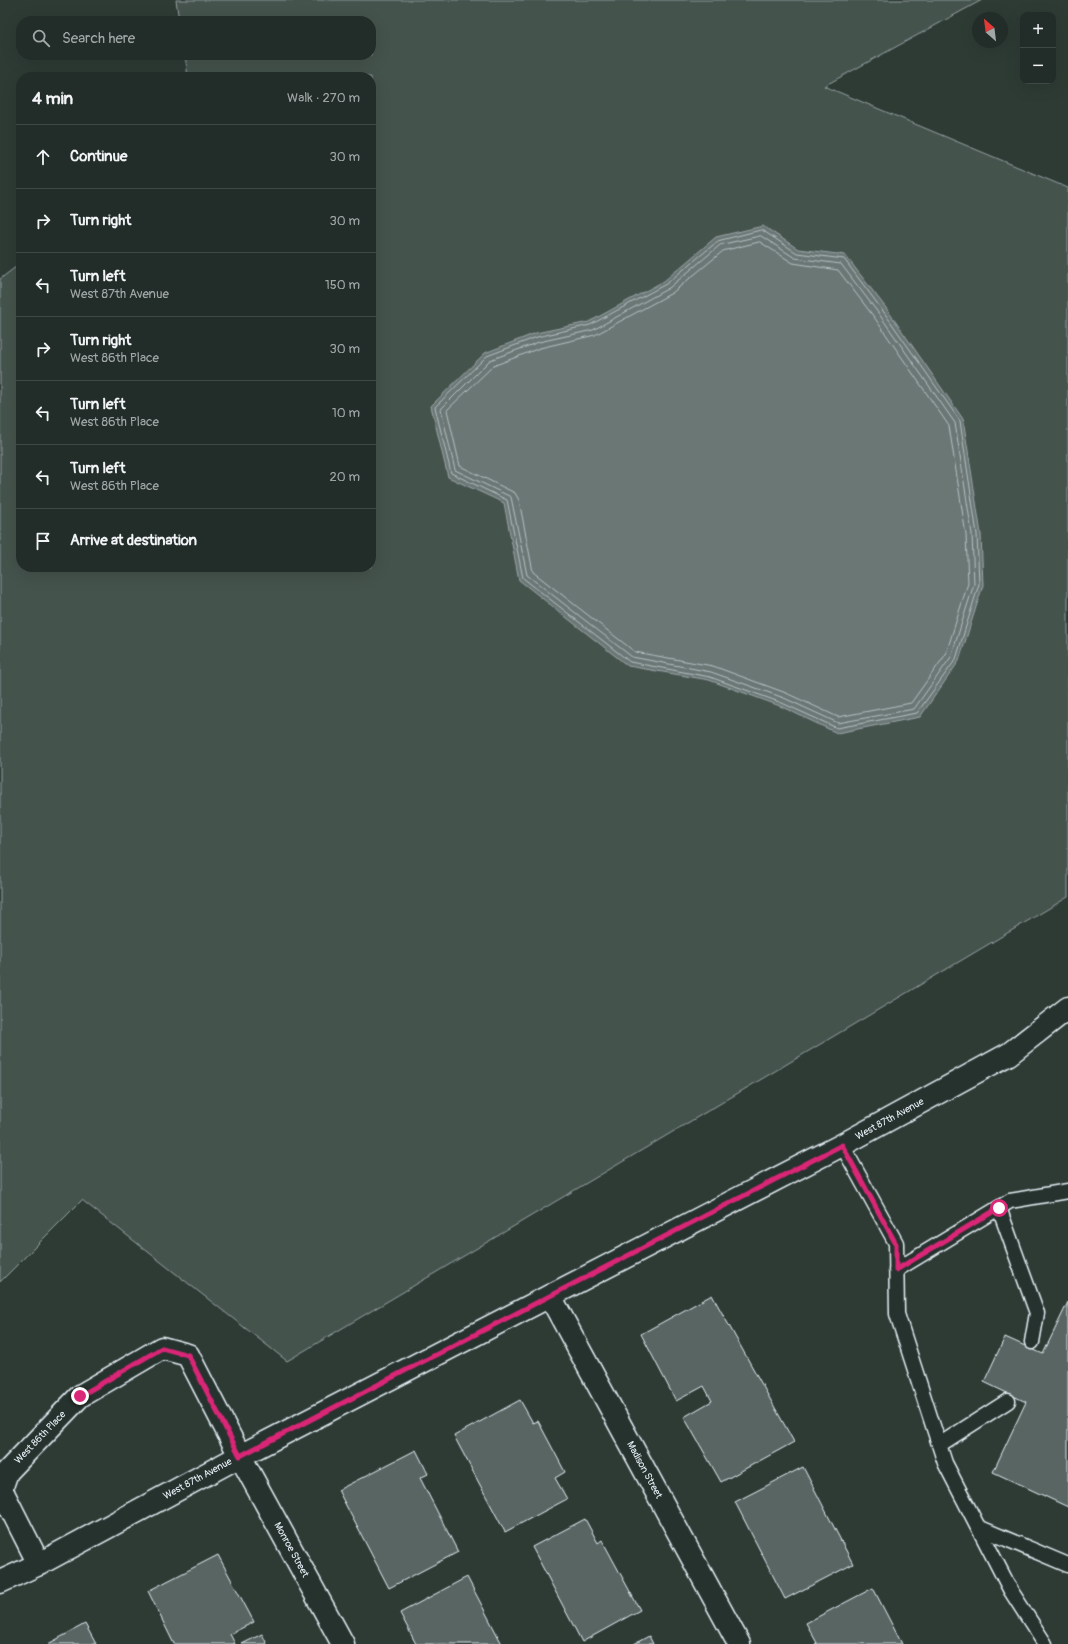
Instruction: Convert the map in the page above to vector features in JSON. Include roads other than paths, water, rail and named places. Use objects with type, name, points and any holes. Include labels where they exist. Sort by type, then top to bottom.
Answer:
[{"type":"street","name":"West 87th Avenue","points":[[0,1582],[39,1564],[240,1456],[842,1145],[1009,1054],[1068,1008]]},
{"type":"street","name":"Madison Street","points":[[550,1296],[739,1644]]},
{"type":"street","name":"West 86th Place","points":[[39,1564],[0,1488],[7,1472],[80,1396],[162,1348],[188,1355],[240,1456]]},
{"type":"street","name":"Monroe Street","points":[[240,1456],[344,1644]]},
{"type":"lane","points":[[842,1145],[896,1244],[897,1314],[945,1463],[1011,1591],[1045,1644]]},
{"type":"lane","points":[[896,1270],[1010,1201],[1068,1191]]},
{"type":"lane","points":[[999,1208],[1037,1313],[1032,1342]]},
{"type":"lane","points":[[939,1445],[1008,1401]]},
{"type":"lane","points":[[978,1527],[1068,1565]]},
{"type":"water","points":[[763,226],[798,249],[845,255],[886,308],[963,419],[981,534],[983,585],[959,661],[920,717],[837,733],[780,706],[709,680],[628,666],[519,580],[504,503],[448,477],[431,406],[485,353],[536,333],[589,322],[664,281],[716,237]]}]
